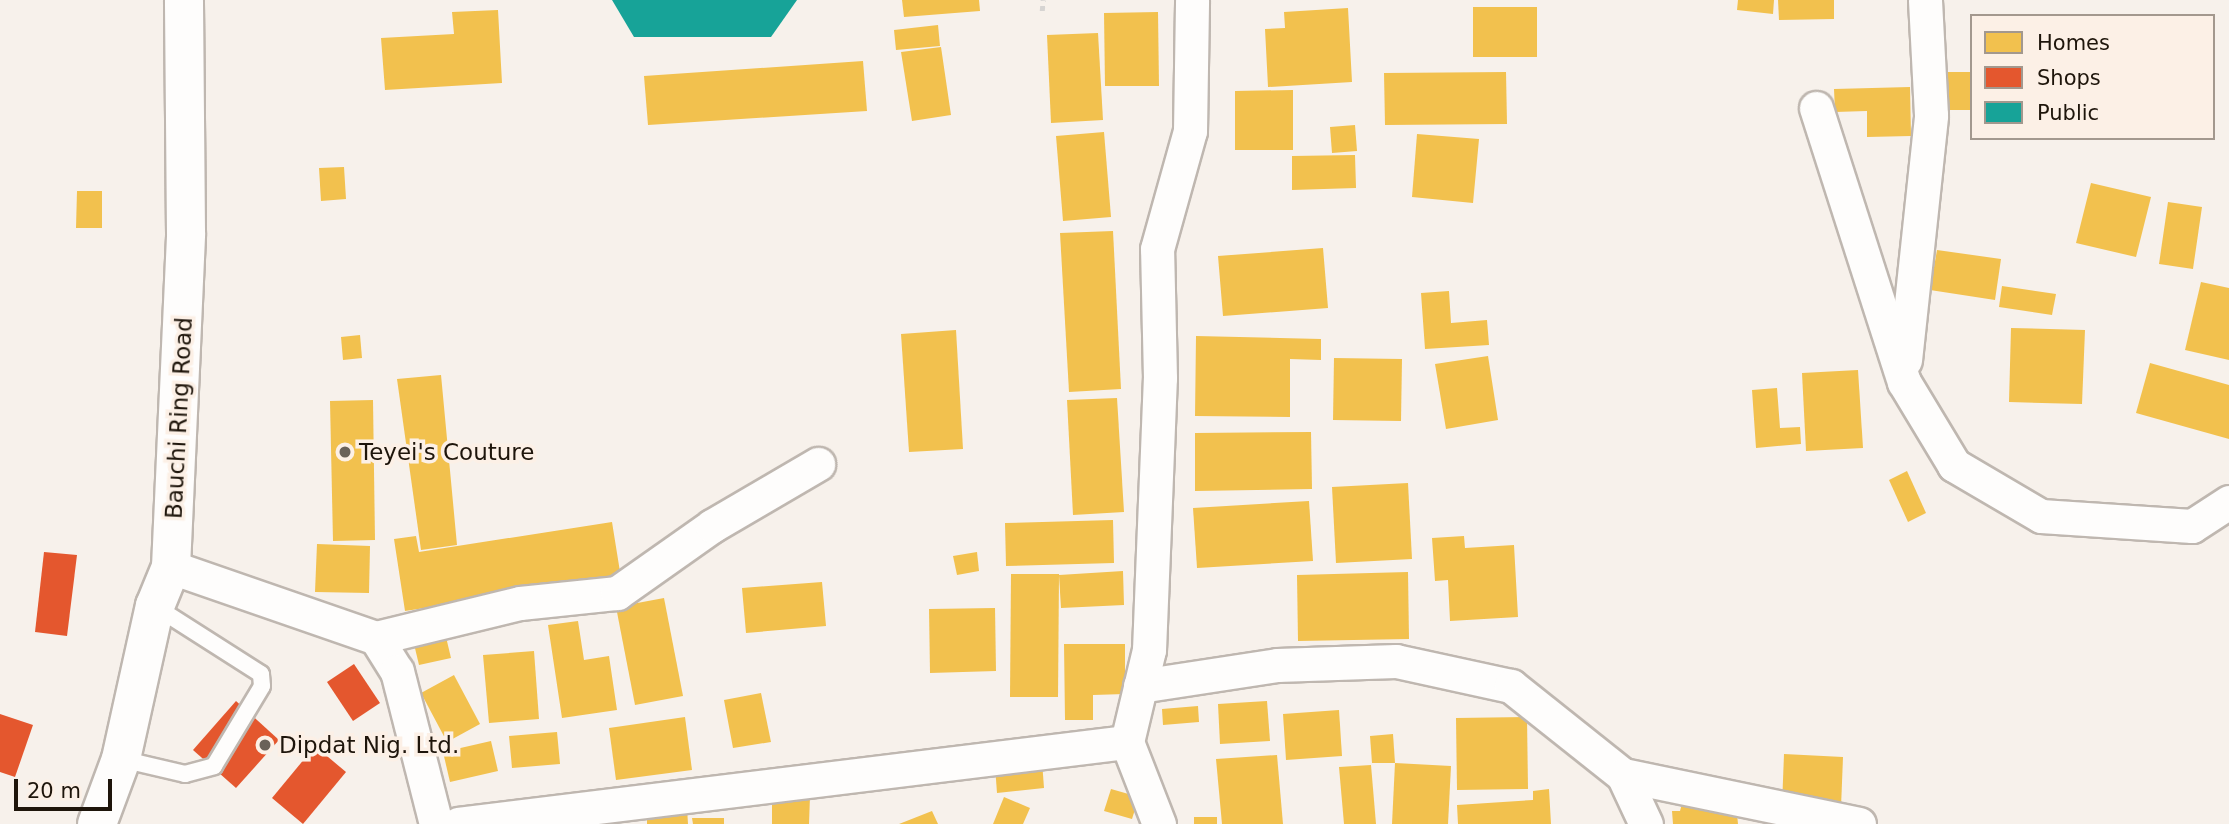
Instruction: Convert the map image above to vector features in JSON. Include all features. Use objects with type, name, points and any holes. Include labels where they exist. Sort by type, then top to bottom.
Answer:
[{"type":"main road","name":"Bauchi Ring Road","points":[[97,824],[121,760],[155,606],[171,567],[186,233],[184,0]]},
{"type":"street","points":[[1159,824],[1127,742],[1149,650],[1160,378],[1157,249],[1190,131],[1192,0]]},
{"type":"street","points":[[1904,382],[1907,298],[1931,115],[1925,0]]},
{"type":"street","points":[[1816,108],[1904,382],[1954,465],[2041,516],[2192,526],[2229,502]]},
{"type":"street","points":[[171,567],[376,638],[520,603],[617,593],[712,526],[818,464]]},
{"type":"street","points":[[376,638],[397,670],[436,824]]},
{"type":"street","points":[[1140,686],[1277,666],[1396,661],[1511,686],[1623,775],[1646,824]]},
{"type":"street","points":[[458,824],[1127,742]]},
{"type":"street","points":[[1623,775],[1860,824]]},
{"type":"lane","points":[[121,760],[185,774],[214,765],[262,686],[261,674],[155,606]]},
{"type":"path","points":[[1042,11],[1043,0]]},
{"type":"building: Homes","points":[[902,0],[979,0],[980,11],[904,17]]},
{"type":"building: Homes","points":[[1738,0],[1774,0],[1773,14],[1737,10]]},
{"type":"building: Homes","points":[[1778,0],[1834,0],[1834,19],[1779,20]]},
{"type":"building: Homes","points":[[1473,7],[1537,7],[1537,57],[1473,57]]},
{"type":"building: Homes","points":[[1348,8],[1352,82],[1268,87],[1265,29],[1285,28],[1284,12]]},
{"type":"building: Homes","points":[[498,10],[502,83],[385,90],[381,38],[454,34],[452,12]]},
{"type":"building: Homes","points":[[1158,12],[1159,86],[1105,86],[1104,13]]},
{"type":"building: Homes","points":[[938,25],[940,46],[896,50],[894,30]]},
{"type":"building: Homes","points":[[1098,33],[1103,120],[1051,123],[1047,35]]},
{"type":"building: Homes","points":[[941,47],[951,115],[912,121],[901,52]]},
{"type":"building: Homes","points":[[863,61],[867,111],[648,125],[644,76]]},
{"type":"building: Homes","points":[[1506,72],[1507,124],[1385,125],[1384,73]]},
{"type":"building: Homes","points":[[1947,72],[1970,72],[1970,110],[1946,110]]},
{"type":"building: Homes","points":[[1910,87],[1911,136],[1867,137],[1867,111],[1835,112],[1834,89]]},
{"type":"building: Homes","points":[[1293,90],[1293,150],[1235,150],[1235,91]]},
{"type":"building: Homes","points":[[1355,125],[1357,151],[1332,153],[1330,127]]},
{"type":"building: Homes","points":[[1104,132],[1111,217],[1063,221],[1056,136]]},
{"type":"building: Homes","points":[[1417,134],[1479,139],[1473,203],[1412,197]]},
{"type":"building: Homes","points":[[1355,155],[1356,188],[1292,190],[1292,156]]},
{"type":"building: Homes","points":[[344,167],[346,199],[321,201],[319,168]]},
{"type":"building: Homes","points":[[2091,183],[2151,197],[2136,257],[2076,243]]},
{"type":"building: Homes","points":[[77,191],[102,191],[102,228],[76,228]]},
{"type":"building: Homes","points":[[2168,202],[2202,207],[2193,269],[2159,264]]},
{"type":"building: Homes","points":[[1113,231],[1121,389],[1069,392],[1060,233]]},
{"type":"building: Homes","points":[[1323,248],[1328,308],[1223,316],[1218,256]]},
{"type":"building: Homes","points":[[1937,250],[2001,259],[1995,300],[1930,290]]},
{"type":"building: Homes","points":[[2201,282],[2229,288],[2229,360],[2185,350]]},
{"type":"building: Homes","points":[[2002,286],[2056,294],[2052,315],[1999,307]]},
{"type":"building: Homes","points":[[1449,291],[1451,323],[1487,320],[1489,345],[1425,349],[1421,293]]},
{"type":"building: Homes","points":[[2011,328],[2085,330],[2082,404],[2009,402]]},
{"type":"building: Homes","points":[[956,330],[963,449],[909,452],[901,334]]},
{"type":"building: Homes","points":[[360,335],[362,358],[343,360],[341,337]]},
{"type":"building: Homes","points":[[1196,336],[1321,339],[1321,360],[1290,359],[1290,417],[1195,416]]},
{"type":"building: Homes","points":[[1488,356],[1498,420],[1446,429],[1435,364]]},
{"type":"building: Homes","points":[[1334,358],[1402,359],[1401,421],[1333,420]]},
{"type":"building: Homes","points":[[2150,363],[2229,385],[2229,439],[2136,413]]},
{"type":"building: Homes","points":[[1858,370],[1863,448],[1806,451],[1802,373]]},
{"type":"building: Homes","points":[[441,375],[457,545],[421,550],[397,379]]},
{"type":"building: Homes","points":[[1777,388],[1780,428],[1800,427],[1801,444],[1756,448],[1752,390]]},
{"type":"building: Homes","points":[[1117,398],[1124,512],[1073,515],[1067,400]]},
{"type":"building: Homes","points":[[373,400],[375,540],[333,541],[330,401]]},
{"type":"building: Homes","points":[[1311,432],[1312,489],[1195,491],[1195,433]]},
{"type":"building: Homes","points":[[1907,471],[1926,513],[1908,522],[1889,480]]},
{"type":"building: Homes","points":[[1408,483],[1412,559],[1336,563],[1332,487]]},
{"type":"building: Homes","points":[[1309,501],[1313,561],[1197,568],[1193,508]]},
{"type":"building: Homes","points":[[1113,520],[1114,563],[1006,566],[1005,523]]},
{"type":"building: Homes","points":[[612,522],[621,578],[405,611],[394,539],[416,536],[419,552]]},
{"type":"building: Homes","points":[[1464,536],[1465,548],[1514,545],[1518,617],[1450,621],[1448,580],[1435,581],[1432,538]]},
{"type":"building: Homes","points":[[317,544],[370,546],[369,593],[315,592]]},
{"type":"building: Homes","points":[[977,552],[979,571],[957,575],[953,556]]},
{"type":"building: Homes","points":[[1123,571],[1124,605],[1061,608],[1059,575]]},
{"type":"building: Homes","points":[[1408,572],[1409,639],[1298,641],[1297,575]]},
{"type":"building: Homes","points":[[1011,574],[1059,574],[1058,697],[1010,697]]},
{"type":"building: Homes","points":[[822,582],[826,626],[746,633],[742,588]]},
{"type":"building: Homes","points":[[664,598],[683,696],[635,705],[616,607]]},
{"type":"building: Homes","points":[[995,608],[996,671],[930,673],[929,609]]},
{"type":"building: Homes","points":[[578,621],[584,660],[609,656],[617,710],[562,718],[548,625]]},
{"type":"building: Homes","points":[[446,637],[451,658],[419,665],[414,644]]},
{"type":"building: Homes","points":[[1064,644],[1125,644],[1125,694],[1093,695],[1093,720],[1065,720]]},
{"type":"building: Homes","points":[[534,651],[539,719],[489,723],[483,655]]},
{"type":"building: Homes","points":[[454,675],[480,724],[447,742],[421,693]]},
{"type":"building: Homes","points":[[761,693],[771,742],[733,748],[724,700]]},
{"type":"building: Homes","points":[[1267,701],[1270,741],[1220,744],[1218,704]]},
{"type":"building: Homes","points":[[1198,706],[1199,722],[1163,725],[1162,709]]},
{"type":"building: Homes","points":[[1339,710],[1342,756],[1286,760],[1283,714]]},
{"type":"building: Homes","points":[[685,717],[692,770],[616,780],[609,728]]},
{"type":"building: Homes","points":[[1527,717],[1528,789],[1457,790],[1456,718]]},
{"type":"building: Homes","points":[[557,732],[560,764],[512,768],[509,736]]},
{"type":"building: Homes","points":[[1393,734],[1395,763],[1372,763],[1370,736]]},
{"type":"building: Homes","points":[[491,741],[498,771],[450,782],[443,752]]},
{"type":"building: Homes","points":[[1784,754],[1843,757],[1841,808],[1782,806]]},
{"type":"building: Homes","points":[[1277,755],[1283,824],[1222,824],[1216,759]]},
{"type":"building: Homes","points":[[1042,761],[1044,788],[997,793],[995,766]]},
{"type":"building: Homes","points":[[1395,763],[1451,766],[1448,824],[1392,824]]},
{"type":"building: Homes","points":[[1371,765],[1376,824],[1344,824],[1339,767]]},
{"type":"building: Homes","points":[[1111,789],[1139,797],[1132,819],[1104,811]]},
{"type":"building: Homes","points":[[1549,789],[1551,824],[1458,824],[1457,805],[1533,800],[1533,791]]},
{"type":"building: Homes","points":[[772,796],[810,796],[809,824],[772,824]]},
{"type":"building: Homes","points":[[1004,797],[1030,808],[1023,824],[993,824]]},
{"type":"building: Homes","points":[[1683,800],[1737,814],[1738,824],[1673,824],[1672,811],[1680,811]]},
{"type":"building: Homes","points":[[687,807],[688,824],[647,824],[647,809]]},
{"type":"building: Homes","points":[[932,811],[938,824],[899,824]]},
{"type":"building: Homes","points":[[1194,817],[1217,817],[1217,824],[1194,824]]},
{"type":"building: Homes","points":[[692,818],[724,818],[724,824],[693,824]]},
{"type":"building: Shops","points":[[44,552],[77,555],[67,636],[35,632]]},
{"type":"building: Shops","points":[[354,664],[380,703],[353,721],[327,682]]},
{"type":"building: Shops","points":[[236,701],[279,740],[236,788],[193,750]]},
{"type":"building: Shops","points":[[0,714],[33,725],[15,777],[0,772]]},
{"type":"building: Shops","points":[[315,746],[346,772],[303,824],[272,798]]},
{"type":"building: Public","points":[[612,0],[797,0],[771,37],[634,37]]},
{"type":"place","name":"Teyei's Couture","points":[[345,452]]},
{"type":"place","name":"Dipdat Nig. Ltd.","points":[[265,745]]}]
